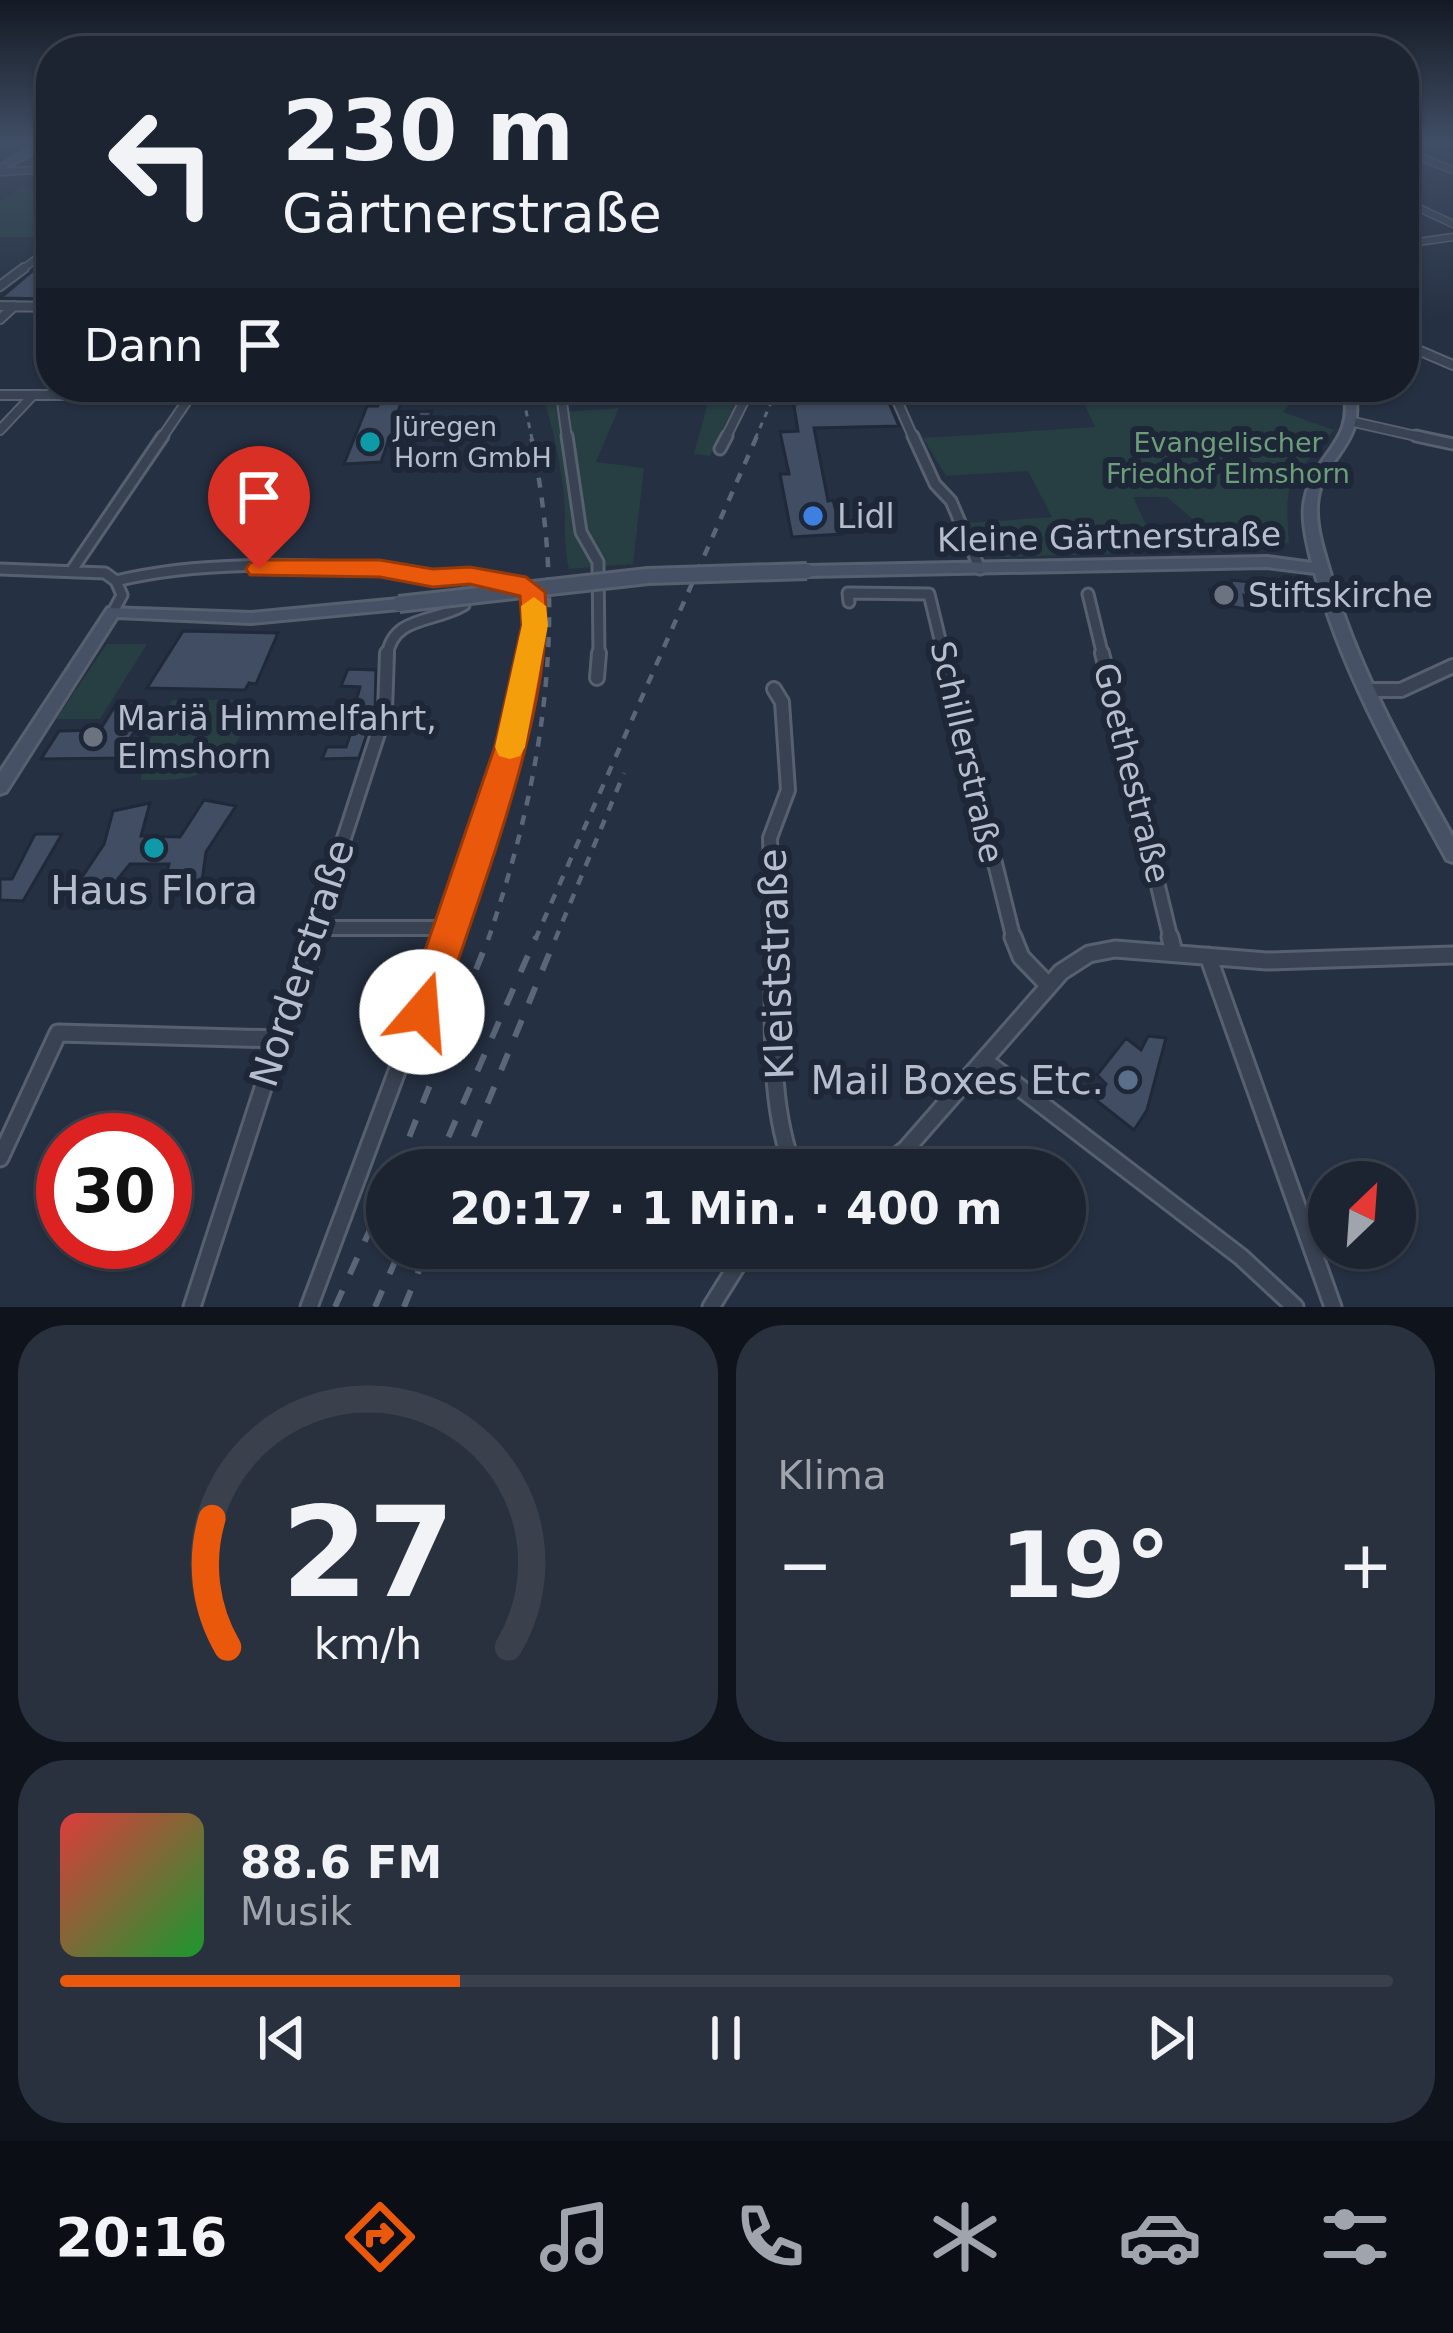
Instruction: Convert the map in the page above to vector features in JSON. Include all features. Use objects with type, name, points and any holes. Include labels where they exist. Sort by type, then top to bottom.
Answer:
[{"type":"main road","points":[[1351,402],[1354,422],[1311,499],[1322,569],[1366,690],[1453,854]]},
{"type":"main road","name":"Kleine Gärtnerstraße","points":[[112,612],[251,618],[605,579],[807,571],[1267,562],[1322,569]]},
{"type":"main road","points":[[0,787],[112,612]]},
{"type":"street","points":[[1419,208],[1453,224]]},
{"type":"street","points":[[1419,242],[1453,237]]},
{"type":"street","points":[[0,286],[36,259]]},
{"type":"street","points":[[0,306],[36,307]]},
{"type":"street","points":[[0,319],[14,306]]},
{"type":"street","points":[[1419,350],[1453,365]]},
{"type":"street","points":[[0,395],[33,395]]},
{"type":"street","points":[[0,430],[33,395]]},
{"type":"street","points":[[72,570],[186,402]]},
{"type":"street","points":[[562,402],[581,532],[598,562],[602,620],[597,678]]},
{"type":"street","points":[[720,449],[744,402]]},
{"type":"street","points":[[898,402],[935,484],[951,501],[980,569]]},
{"type":"street","points":[[1354,422],[1453,444]]},
{"type":"street","points":[[0,569],[99,571],[116,581],[122,595],[112,612]]},
{"type":"street","points":[[116,581],[166,569],[380,569],[433,578],[460,575],[527,586],[532,592],[535,625],[510,746],[378,1139],[309,1307]]},
{"type":"street","points":[[433,578],[462,592],[491,580]]},
{"type":"street","name":"Norderstraße","points":[[192,1307],[385,712],[389,644],[408,623],[455,613],[464,605],[462,592]]},
{"type":"street","name":"Schillerstraße","points":[[849,602],[848,593],[929,594],[1009,928],[1021,957],[1049,986]]},
{"type":"street","name":"Goethestraße","points":[[1088,594],[1174,952]]},
{"type":"street","points":[[1366,690],[1401,690],[1453,666]]},
{"type":"street","name":"Kleiststraße","points":[[774,689],[782,702],[788,773],[788,790],[770,838],[777,1074],[787,1149]]},
{"type":"street","points":[[314,928],[450,928]]},
{"type":"street","points":[[906,1149],[1049,986],[1076,960],[1103,950],[1267,961],[1453,955]]},
{"type":"street","points":[[1208,956],[1333,1307]]},
{"type":"street","points":[[0,1158],[58,1033],[278,1039]]},
{"type":"street","points":[[985,1061],[1241,1257],[1295,1307]]},
{"type":"street","points":[[711,1307],[735,1269]]},
{"type":"green space","points":[[0,202],[36,202],[36,237],[0,237]]},
{"type":"green space","points":[[544,402],[558,402],[562,412],[619,408],[596,462],[644,468],[633,564],[569,569],[553,433]]},
{"type":"green space","points":[[708,402],[736,402],[710,456],[694,454]]},
{"type":"green space","name":"Evangelischer Friedhof Elmshorn","points":[[1083,402],[1291,402],[1283,412],[1334,430],[1293,479],[1289,543],[1227,549],[1167,497],[1133,497],[1159,552],[1002,557],[984,548],[969,523],[1052,517],[1028,471],[946,476],[923,438],[1095,427]]},
{"type":"green space","points":[[107,644],[147,644],[100,719],[56,719]]},
{"type":"green space","points":[[172,700],[251,700],[256,706],[235,744],[214,767],[185,778],[141,780],[141,755]]},
{"type":"building","points":[[36,268],[36,299],[0,298]]},
{"type":"building","points":[[380,402],[402,402],[398,412],[432,411],[425,434],[390,436],[381,462],[344,464],[367,406]]},
{"type":"building","points":[[797,402],[889,402],[899,426],[814,428],[828,501],[833,500],[842,534],[792,537],[780,474],[789,474],[780,432],[798,431]]},
{"type":"building","name":"Stiftskirche","points":[[1231,580],[1260,583],[1263,598],[1244,595],[1246,609],[1212,603],[1210,590],[1233,594]]},
{"type":"building","points":[[183,631],[278,633],[256,684],[249,683],[245,690],[147,688]]},
{"type":"building","points":[[348,669],[376,670],[375,710],[359,758],[322,759],[327,747],[346,747],[358,712],[353,712],[360,687],[341,686]]},
{"type":"building","name":"Mariä Himmelfahrt, Elmshorn","points":[[118,701],[135,701],[118,730],[135,730],[119,758],[41,759],[59,731],[100,730]]},
{"type":"building","name":"Haus Flora","points":[[204,800],[236,806],[206,852],[201,889],[160,899],[169,864],[130,864],[101,900],[70,895],[104,844],[113,811],[150,803],[141,836],[180,837]]},
{"type":"building","points":[[35,834],[62,834],[23,901],[0,900],[0,879],[12,879]]},
{"type":"building","name":"Mail Boxes Etc.","points":[[1148,1036],[1166,1038],[1147,1110],[1134,1130],[1097,1101],[1106,1084],[1097,1075],[1126,1038],[1141,1050]]},
{"type":"railway","points":[[524,402],[532,439]]},
{"type":"railway","points":[[755,439],[771,402]]},
{"type":"railway","points":[[489,938],[524,814],[545,691],[548,566],[531,436]]},
{"type":"railway","points":[[535,940],[757,436]]},
{"type":"railway","points":[[555,940],[624,773]]},
{"type":"railway","points":[[443,1149],[536,937]]},
{"type":"railway","points":[[469,1149],[556,937]]},
{"type":"railway","points":[[404,1149],[489,938]]},
{"type":"railway","points":[[335,1307],[366,1238]]},
{"type":"railway","points":[[375,1307],[392,1269]]},
{"type":"railway","points":[[404,1307],[419,1269]]},
{"type":"slow traffic","points":[[510,747],[535,625],[534,606]]},
{"type":"place","name":"Jüregen Horn GmbH","points":[[370,442]]},
{"type":"place","name":"Lidl","points":[[813,516]]},
{"type":"place","name":"Stiftskirche","points":[[1224,595]]},
{"type":"place","name":"Mariä Himmelfahrt, Elmshorn","points":[[93,737]]},
{"type":"place","name":"Haus Flora","points":[[154,848]]},
{"type":"place","name":"Mail Boxes Etc.","points":[[1128,1080]]},
{"type":"route","points":[[259,569],[380,569],[433,578],[470,575],[517,583],[532,592],[535,625],[510,746],[422,1012]]}]
